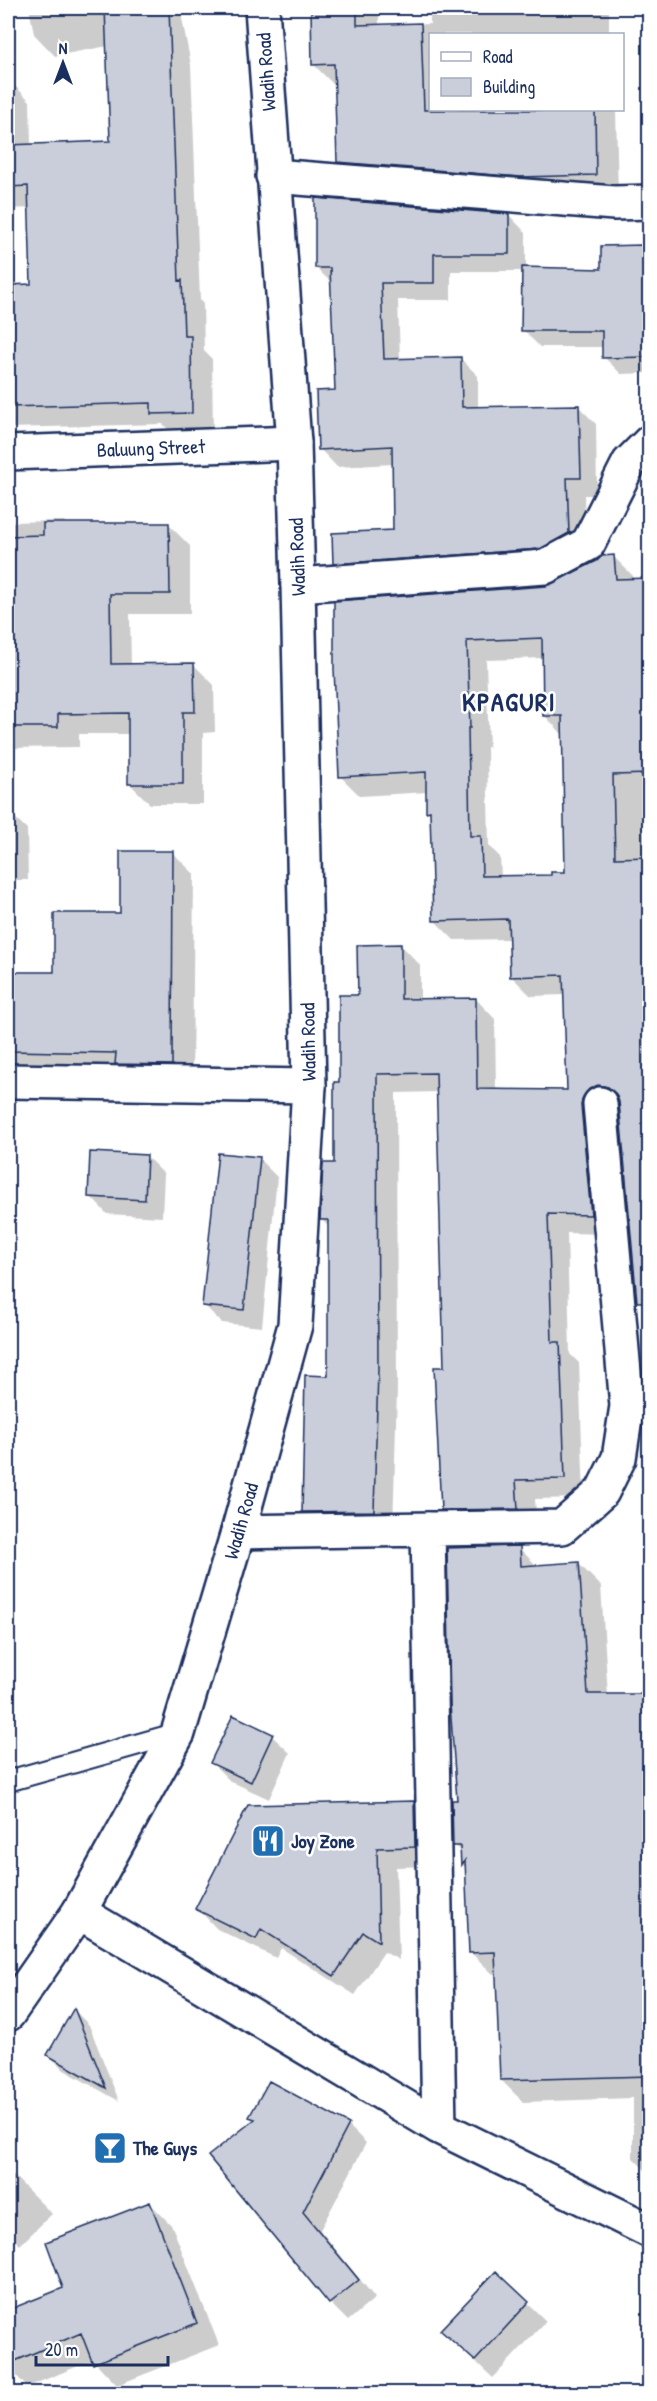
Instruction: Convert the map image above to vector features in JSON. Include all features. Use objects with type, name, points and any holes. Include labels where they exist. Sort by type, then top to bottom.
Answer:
[{"type":"street","name":"Wadih Road","points":[[8,2014],[79,1912],[178,1733],[238,1532],[295,1324],[309,1086],[298,585],[294,443],[262,8]]},
{"type":"street","points":[[273,176],[614,203],[650,202]]},
{"type":"street","points":[[298,585],[545,567],[588,544],[629,463],[650,442]]},
{"type":"street","name":"Baluung Street","points":[[8,453],[294,443]]},
{"type":"street","points":[[8,1081],[309,1086]]},
{"type":"street","points":[[238,1532],[562,1527],[602,1492],[619,1458],[627,1406],[600,1104]]},
{"type":"street","points":[[428,1529],[439,2127]]},
{"type":"street","points":[[79,1912],[439,2127],[650,2231]]},
{"type":"lane","points":[[8,1781],[178,1733]]},
{"type":"building","points":[[105,8],[169,8],[179,281],[182,280],[184,336],[191,336],[192,413],[151,414],[151,403],[8,407],[8,285],[31,284],[28,186],[8,187],[8,145],[110,141]]},
{"type":"building","points":[[311,8],[357,8],[357,25],[421,23],[424,110],[595,111],[596,175],[521,177],[337,162],[334,64],[312,65]]},
{"type":"building","points":[[315,198],[509,214],[509,254],[434,254],[434,283],[381,283],[384,359],[461,357],[462,407],[579,405],[581,478],[567,478],[569,533],[540,549],[333,564],[332,533],[393,530],[392,446],[318,450],[316,391],[335,390],[330,268],[315,268]]},
{"type":"building","points":[[643,245],[645,312],[650,312],[650,357],[602,358],[602,331],[521,331],[522,267],[601,269],[601,246]]},
{"type":"building","points":[[43,523],[169,523],[170,594],[110,594],[111,664],[194,663],[195,712],[183,712],[183,784],[128,784],[128,713],[58,714],[58,727],[8,727],[8,536],[43,535]]},
{"type":"building","points":[[614,555],[616,579],[650,578],[650,774],[613,775],[615,858],[650,857],[650,1302],[637,1302],[619,1102],[616,1094],[608,1087],[598,1085],[589,1089],[581,1105],[591,1215],[548,1214],[552,1342],[560,1342],[565,1479],[516,1480],[518,1509],[441,1510],[434,1367],[444,1367],[436,1073],[377,1074],[378,1370],[374,1511],[302,1512],[305,1375],[328,1376],[328,1220],[320,1220],[323,1163],[334,1163],[334,1082],[339,1082],[339,995],[358,995],[357,945],[401,944],[401,999],[476,998],[477,1089],[567,1090],[563,975],[510,977],[508,919],[433,921],[430,811],[426,812],[426,772],[339,777],[334,669],[334,601],[546,586],[597,561],[602,556]],"holes":[[[542,638],[543,716],[562,716],[565,872],[551,872],[551,875],[482,876],[481,836],[470,836],[467,641]]]},
{"type":"building","points":[[120,851],[173,851],[172,1065],[115,1064],[116,1053],[8,1051],[8,972],[54,972],[54,913],[120,913]]},
{"type":"building","points":[[90,1152],[147,1155],[145,1200],[88,1197]]},
{"type":"building","points":[[218,1153],[260,1157],[244,1310],[202,1306]]},
{"type":"building","points":[[520,1546],[521,1566],[579,1562],[588,1694],[650,1694],[650,2076],[500,2080],[495,1952],[469,1953],[465,1860],[461,1866],[460,1846],[453,1846],[452,1800],[457,1800],[450,1704],[447,1548]]},
{"type":"building","points":[[233,1715],[273,1734],[251,1782],[210,1763]]},
{"type":"building","points":[[414,1801],[415,1847],[377,1848],[379,1942],[363,1932],[334,1976],[261,1929],[256,1939],[195,1909],[248,1805]]},
{"type":"building","points":[[74,2008],[106,2088],[47,2055]]},
{"type":"building","points":[[269,2081],[349,2124],[303,2212],[359,2280],[329,2304],[208,2156],[255,2119],[249,2117]]},
{"type":"building","points":[[150,2202],[197,2323],[93,2364],[81,2333],[8,2364],[8,2310],[63,2288],[46,2242]]},
{"type":"building","points":[[496,2271],[529,2302],[475,2361],[440,2330]]},
{"type":"place","name":"Joy Zone","points":[[268,1841]]},
{"type":"place","name":"The Guys","points":[[110,2148]]},
{"type":"district","name":"KPAGURI","points":[[509,702]]}]
